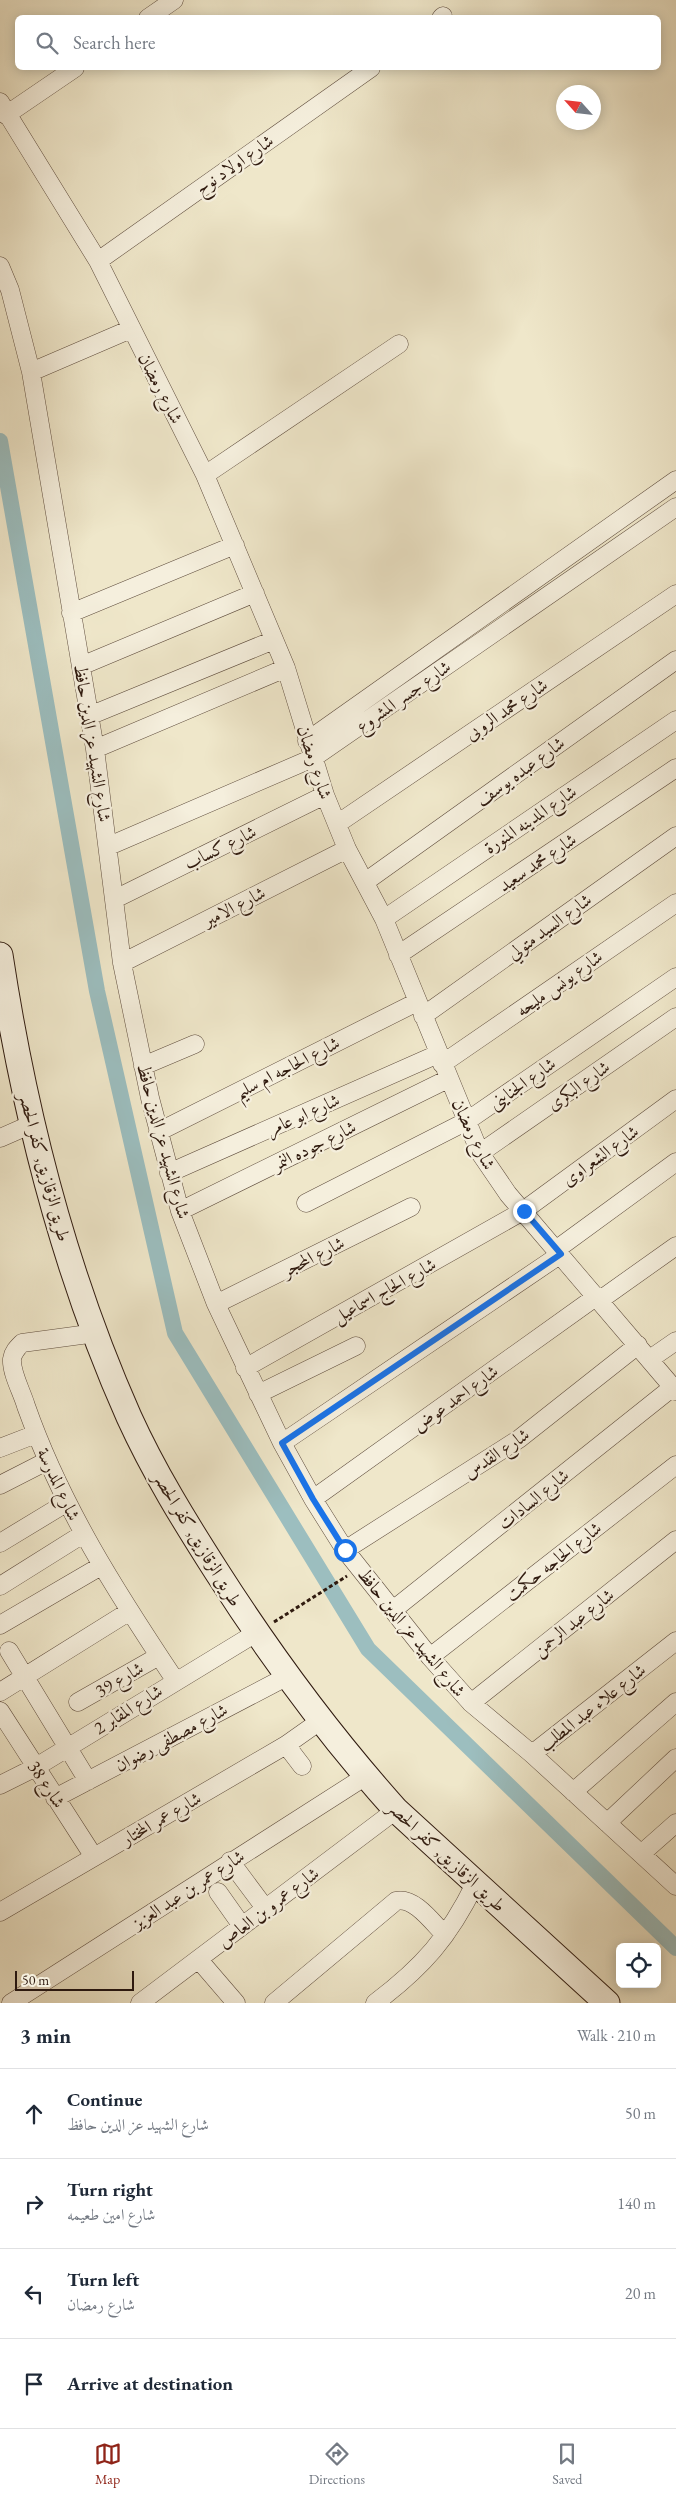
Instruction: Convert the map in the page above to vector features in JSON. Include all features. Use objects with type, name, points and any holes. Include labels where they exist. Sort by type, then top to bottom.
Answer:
[{"type":"main road","name":"طريق الزقازيق, كفر الحصر","points":[[0,955],[4,1007],[32,1124],[61,1230],[96,1333],[130,1419],[177,1508],[286,1677],[366,1776],[396,1810],[607,2003]]},
{"type":"street","points":[[152,15],[174,0]]},
{"type":"street","points":[[3,108],[71,70]]},
{"type":"street","name":"شارع اولاد نوح","points":[[98,261],[367,70]]},
{"type":"street","name":"شارع رمضان","points":[[3,108],[98,261],[130,329],[205,475],[286,668],[325,795],[346,849],[384,919],[480,1153],[508,1194],[674,1389]]},
{"type":"street","name":"شارع الشهيد عز الدين حافظ","points":[[0,266],[10,290],[31,372],[90,716],[122,963],[143,1066],[158,1132],[180,1211],[216,1304],[282,1443],[313,1499],[345,1550],[430,1657],[470,1703],[532,1754],[676,1886]]},
{"type":"street","points":[[31,372],[130,329]]},
{"type":"street","points":[[205,475],[399,344]]},
{"type":"street","name":"شارع جسر المشروع","points":[[308,741],[676,480]]},
{"type":"street","name":"شارع جسر المشروع","points":[[108,846],[313,758],[676,507]]},
{"type":"street","points":[[71,613],[235,545]]},
{"type":"street","points":[[81,666],[255,593]]},
{"type":"street","name":"شارع محمد الروبى","points":[[337,824],[676,594]]},
{"type":"street","points":[[90,716],[274,640]]},
{"type":"street","name":"شارع عبده يوسف","points":[[364,882],[676,660]]},
{"type":"street","points":[[95,749],[286,668]]},
{"type":"street","name":"شارع المدينه المنورة","points":[[384,919],[676,720]]},
{"type":"street","name":"شارع محمد سعيد","points":[[398,955],[676,768]]},
{"type":"street","name":"شارع كساب","points":[[114,899],[325,795]]},
{"type":"street","name":"شارع السيد متولي","points":[[420,1009],[676,836]]},
{"type":"street","name":"شارع الامير","points":[[122,963],[346,849]]},
{"type":"street","name":"شارع يونس مليحه","points":[[443,1065],[676,902]]},
{"type":"street","name":"شارع الجناينى","points":[[306,1203],[467,1121],[676,977]]},
{"type":"street","name":"شارع الحاجه ام سليم","points":[[158,1132],[420,1009]]},
{"type":"street","name":"شارع البكرى","points":[[480,1153],[676,1017]]},
{"type":"street","points":[[143,1066],[195,1044]]},
{"type":"street","name":"شارع ابو عامر","points":[[169,1174],[443,1065]]},
{"type":"street","name":"شارع جوده النمر","points":[[180,1211],[443,1065]]},
{"type":"street","name":"شارع الشعراوى","points":[[524,1211],[676,1099]]},
{"type":"street","points":[[0,1138],[32,1124]]},
{"type":"street","points":[[282,1443],[559,1252],[676,1162]]},
{"type":"street","name":"شارع المحجر","points":[[216,1304],[411,1206]]},
{"type":"street","name":"شارع الحاج اسماعيل","points":[[245,1368],[524,1211]]},
{"type":"street","name":"شارع احمد عوض","points":[[313,1499],[598,1298],[676,1246]]},
{"type":"street","name":"شارع المدرسة","points":[[96,1333],[22,1343],[6,1356],[12,1364],[36,1434],[66,1503],[100,1566],[176,1680]]},
{"type":"street","points":[[650,1359],[676,1341]]},
{"type":"street","name":"شارع القدس","points":[[345,1550],[519,1439],[638,1345]]},
{"type":"street","points":[[258,1394],[356,1346]]},
{"type":"street","name":"شارع السادات","points":[[393,1610],[674,1389]]},
{"type":"street","points":[[0,1448],[36,1434]]},
{"type":"street","points":[[0,1485],[47,1462]]},
{"type":"street","name":"شارع الحاجه حكمت","points":[[430,1657],[676,1465]]},
{"type":"street","points":[[0,1543],[66,1503]]},
{"type":"street","points":[[0,1586],[83,1534]]},
{"type":"street","name":"شارع عبد الرحمن","points":[[470,1703],[676,1540]]},
{"type":"street","points":[[0,1625],[100,1566]]},
{"type":"street","points":[[0,1692],[130,1611]]},
{"type":"street","name":"شارع المقابر 2","points":[[1,1783],[36,1767],[256,1633]]},
{"type":"street","name":"شارع علاء عبد المطلب","points":[[532,1754],[676,1641]]},
{"type":"street","points":[[9,1651],[88,1781]]},
{"type":"street","name":"شارع 39","points":[[78,1702],[159,1656]]},
{"type":"street","name":"شارع مصطفى رضوان","points":[[56,1798],[286,1677]]},
{"type":"street","points":[[573,1792],[676,1702]]},
{"type":"street","name":"شارع 38","points":[[0,1711],[94,1857]]},
{"type":"street","name":"شارع عمر المختار","points":[[0,1912],[286,1745],[320,1721]]},
{"type":"street","points":[[286,1745],[302,1766]]},
{"type":"street","points":[[607,1823],[676,1758]]},
{"type":"street","name":"شارع عمر بن عبد العزيز","points":[[11,2003],[230,1861],[366,1776]]},
{"type":"street","name":"شارع عمرو بن العاص","points":[[140,2003],[396,1810]]},
{"type":"street","points":[[641,1854],[676,1823]]},
{"type":"street","points":[[230,1861],[265,1908]]},
{"type":"street","points":[[375,2003],[425,1962],[461,1912],[475,1884]]},
{"type":"street","points":[[218,1892],[242,1926]]},
{"type":"street","points":[[274,2003],[396,1901],[401,1900],[412,1903],[445,1935]]},
{"type":"street","points":[[199,1960],[236,2003]]},
{"type":"path","points":[[279,1619],[340,1581]]},
{"type":"waterway","points":[[0,441],[97,991],[175,1333],[368,1649],[676,1948]]},
{"type":"route","points":[[345,1550],[313,1499],[282,1443],[561,1254],[524,1211]]}]
